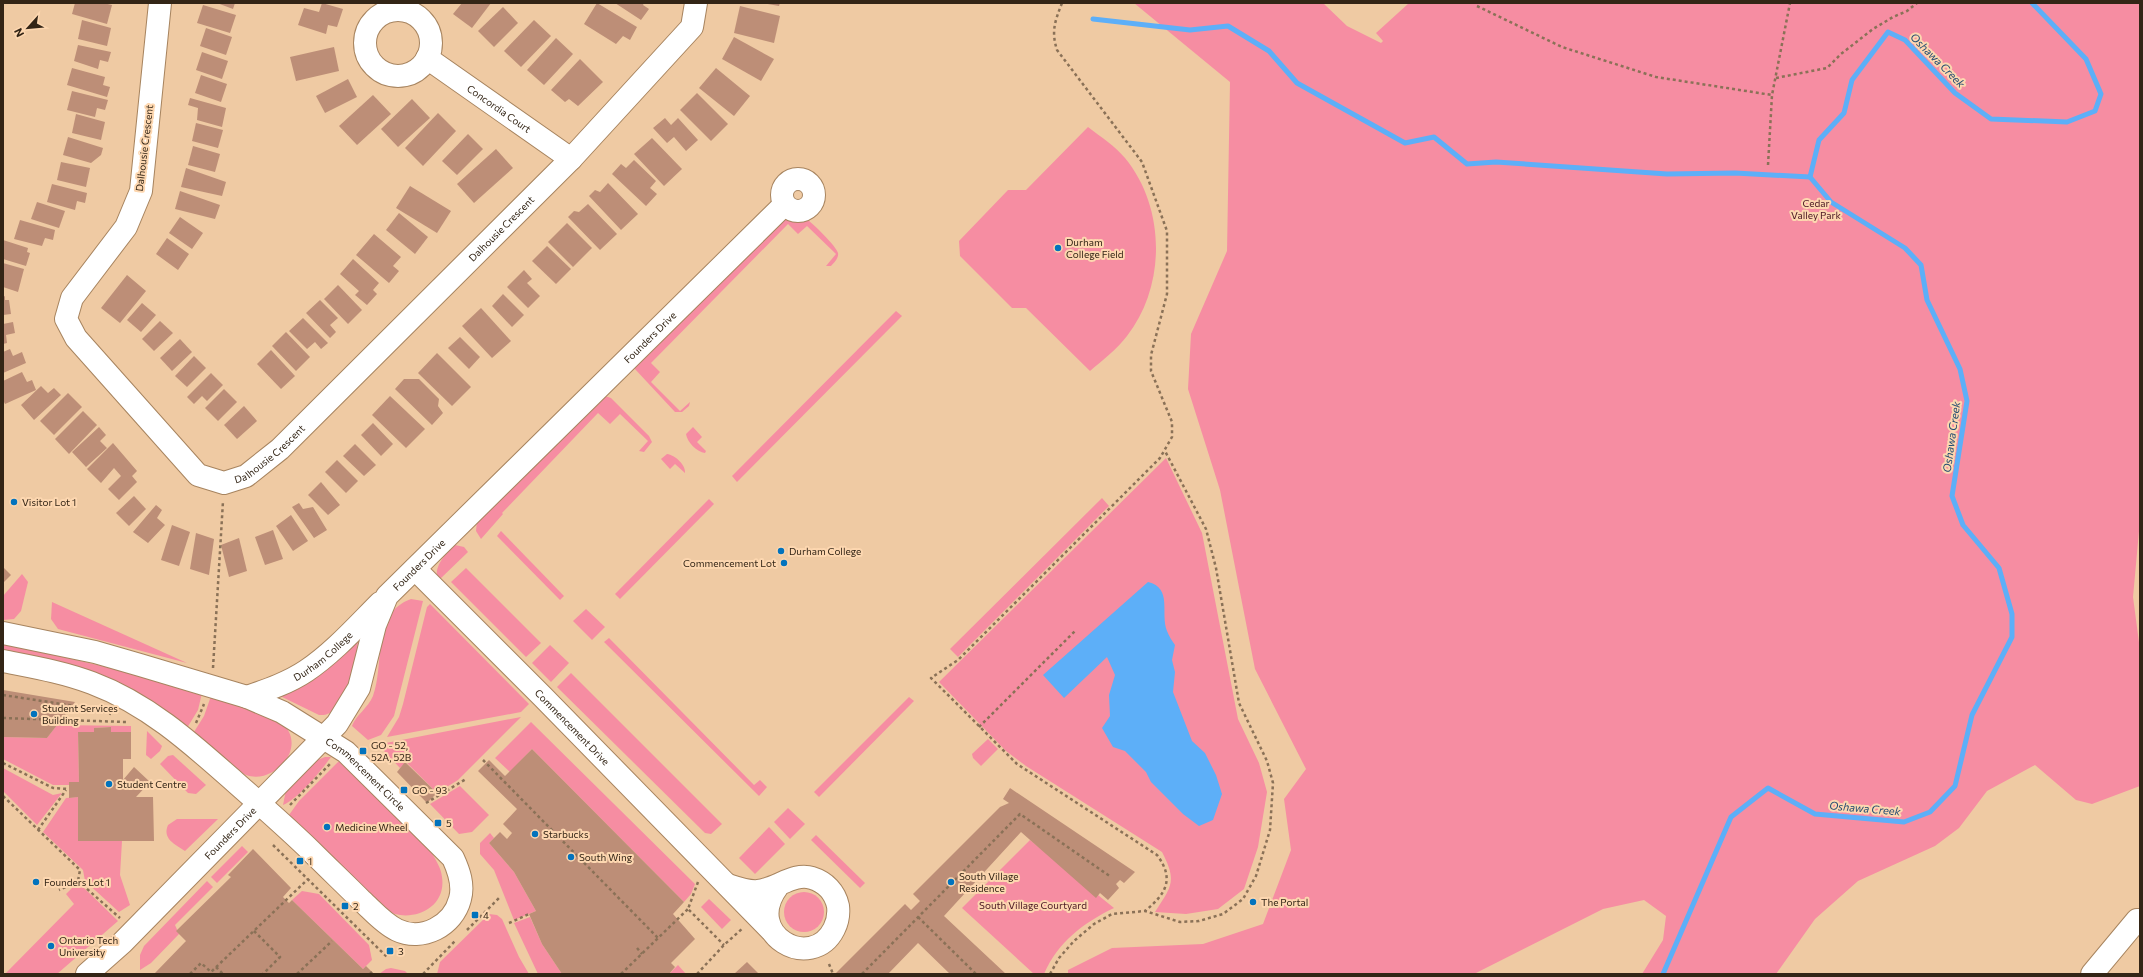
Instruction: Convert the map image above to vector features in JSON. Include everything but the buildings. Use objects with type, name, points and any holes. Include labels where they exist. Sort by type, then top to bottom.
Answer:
[{"type":"street","name":"Dalhousie Crescent","points":[[160,3],[141,191],[126,226],[72,298],[66,319],[76,338],[198,475],[224,483],[246,476],[280,449],[571,159],[692,27],[696,3]]},
{"type":"street","name":"Concordia Court","points":[[427,58],[571,159]]},
{"type":"street","name":"Founders Drive","points":[[99,970],[140,925],[337,724],[359,688],[375,625],[387,596],[784,205]]},
{"type":"street","name":"Commencement Drive","points":[[415,569],[706,862],[728,886],[779,939],[789,946],[800,948],[812,947],[823,942],[832,934],[837,924],[839,912],[836,900],[831,890],[816,880],[799,876],[778,886],[757,891],[728,886]]},
{"type":"street","name":"Durham College","points":[[247,697],[272,688],[305,672],[317,663],[387,596]]},
{"type":"street","name":"Commencement Circle","points":[[3,633],[95,652],[247,697],[282,712],[324,737],[346,752],[453,858],[460,872],[460,899],[454,911],[444,924],[432,932],[419,935],[406,934],[396,930],[384,921],[259,803],[174,729],[122,696],[93,683],[53,671],[3,661]]},
{"type":"street","points":[[764,923],[767,919],[767,907],[771,896],[778,886]]},
{"type":"street","points":[[2092,974],[2137,920],[2140,920]]},
{"type":"path","points":[[1062,3],[1055,20],[1053,36],[1057,50],[1142,162],[1167,231],[1167,294],[1151,355],[1151,371],[1172,422],[1172,437],[1166,451],[958,660],[931,678],[1017,764],[1157,855],[1166,870],[1168,881],[1164,892],[1157,901],[1145,911]]},
{"type":"path","points":[[1768,164],[1772,95],[1790,3]]},
{"type":"path","points":[[1776,78],[1827,68],[1841,54],[1873,29],[1907,11],[1917,3]]},
{"type":"path","points":[[1478,6],[1562,47],[1656,77],[1772,95]]},
{"type":"path","points":[[1050,974],[1059,958],[1074,941],[1094,924],[1112,914],[1145,911],[1180,922],[1199,921],[1223,914],[1243,899],[1256,876],[1270,830],[1273,783],[1267,760],[1238,703],[1216,568],[1206,529],[1166,451]]},
{"type":"path","points":[[212,670],[224,483]]},
{"type":"path","points":[[979,727],[1075,631]]},
{"type":"path","points":[[3,695],[88,708],[116,715]]},
{"type":"path","points":[[192,728],[202,714],[205,702]]},
{"type":"path","points":[[3,718],[130,721],[123,717]]},
{"type":"path","points":[[287,808],[336,759]]},
{"type":"path","points":[[483,760],[658,938]]},
{"type":"path","points":[[3,763],[53,788],[68,789],[38,830]]},
{"type":"path","points":[[424,804],[466,779]]},
{"type":"path","points":[[3,796],[80,870],[78,881]]},
{"type":"path","points":[[862,974],[1020,814],[1111,877]]},
{"type":"path","points":[[270,839],[387,957]]},
{"type":"path","points":[[621,974],[688,909],[706,862]]},
{"type":"path","points":[[190,974],[201,963],[211,972],[308,879]]},
{"type":"path","points":[[59,890],[78,881]]},
{"type":"path","points":[[78,881],[117,915]]},
{"type":"path","points":[[688,909],[724,945]]},
{"type":"path","points":[[509,922],[529,914]]},
{"type":"path","points":[[918,917],[976,974]]},
{"type":"path","points":[[697,974],[724,945],[764,923]]},
{"type":"path","points":[[254,931],[280,957],[263,974]]},
{"type":"path","points":[[297,974],[332,941]]},
{"type":"path","points":[[637,948],[642,954]]},
{"type":"path","points":[[829,964],[833,974]]},
{"type":"path","points":[[216,967],[223,974]]},
{"type":"green space","name":"Cedar Valley Park","points":[[1134,3],[1323,3],[1347,26],[1381,43],[1383,41],[1376,33],[1409,3],[2140,3],[2140,520],[2133,597],[2140,650],[2140,786],[2092,804],[2076,800],[2035,765],[1987,791],[1959,828],[1935,846],[1858,881],[1815,919],[1776,974],[1642,974],[1663,940],[1666,916],[1644,900],[1603,909],[1474,974],[1068,974],[1068,970],[1112,948],[1203,944],[1263,924],[1291,850],[1284,799],[1306,769],[1255,669],[1220,490],[1188,389],[1191,334],[1227,251],[1230,82]]},
{"type":"green space","name":"Durham College Field","points":[[1088,127],[1108,142],[1125,158],[1138,178],[1148,200],[1154,223],[1156,247],[1154,271],[1149,294],[1140,316],[1123,341],[1090,371],[1026,308],[1012,308],[960,256],[959,241],[1008,190],[1026,190]]},
{"type":"green space","points":[[791,215],[806,219],[813,225],[837,250],[838,257],[831,266],[826,266],[836,254],[807,226],[798,234],[788,224],[651,363],[660,372],[651,382],[680,411],[690,402],[689,406],[682,412],[675,412],[634,368],[782,217]]},
{"type":"green space","points":[[896,311],[902,316],[737,482],[732,476]]},
{"type":"green space","points":[[605,396],[611,398],[649,436],[652,442],[644,452],[639,451],[648,441],[620,414],[610,424],[598,413],[502,513],[503,514],[481,539],[476,531],[477,521]]},
{"type":"green space","points":[[693,427],[702,437],[697,442],[706,451],[705,453],[696,449],[687,437],[686,434]]},
{"type":"green space","points":[[667,454],[673,456],[679,461],[684,467],[685,473],[675,464],[670,469],[661,459]]},
{"type":"green space","points":[[1166,458],[1202,533],[1238,719],[1259,763],[1267,792],[1258,847],[1244,889],[1218,909],[1186,914],[1155,912],[1169,889],[1171,877],[1170,870],[1162,852],[1026,766],[1006,751],[939,682]]},
{"type":"green space","points":[[1102,498],[1109,506],[958,657],[950,649]]},
{"type":"green space","points":[[709,499],[714,504],[620,599],[615,594]]},
{"type":"green space","points":[[501,531],[564,596],[560,600],[497,536]]},
{"type":"green space","points":[[455,545],[464,547],[468,552],[439,580],[437,576],[438,566]]},
{"type":"green space","points":[[466,568],[541,643],[526,657],[451,582]]},
{"type":"green space","points":[[22,574],[28,582],[21,611],[14,619],[3,620],[3,596]]},
{"type":"green space","points":[[411,599],[423,601],[394,716],[381,735],[368,740],[352,726],[356,718],[373,696],[382,641],[390,616],[398,606]]},
{"type":"green space","points":[[52,602],[187,663],[58,629],[51,619]]},
{"type":"green space","points":[[430,604],[529,704],[521,712],[387,737],[399,717],[427,607]]},
{"type":"green space","points":[[586,609],[605,627],[592,640],[573,621]]},
{"type":"green space","points":[[359,632],[350,683],[338,706],[329,713],[319,715],[276,694]]},
{"type":"green space","points":[[609,638],[754,785],[760,780],[767,787],[759,796],[604,642]]},
{"type":"green space","points":[[3,643],[123,671],[202,693],[198,710],[187,728],[3,651]]},
{"type":"green space","points":[[550,645],[569,663],[551,682],[532,663]]},
{"type":"green space","points":[[571,673],[722,824],[711,834],[705,833],[557,687]]},
{"type":"green space","points":[[211,696],[260,710],[278,719],[290,734],[292,744],[284,763],[267,775],[256,777],[246,775],[227,762],[194,732],[204,716]]},
{"type":"green space","points":[[909,697],[914,701],[819,797],[814,792]]},
{"type":"green space","points":[[521,717],[458,780],[437,793],[406,762],[400,768],[384,751],[386,743]]},
{"type":"green space","points":[[531,722],[695,884],[691,894],[684,902],[532,749],[510,772],[495,758]]},
{"type":"green space","points":[[57,725],[131,726],[131,732],[111,732],[111,727],[94,728],[94,732],[78,732],[79,782],[69,782],[69,785],[53,785],[3,759],[3,737],[47,738]]},
{"type":"green space","points":[[147,731],[162,746],[160,751],[151,759],[146,755]]},
{"type":"green space","points":[[988,739],[998,749],[981,766],[973,758],[972,754]]},
{"type":"green space","points":[[173,755],[206,785],[196,794],[188,793],[160,764],[168,756]]},
{"type":"green space","points":[[325,757],[331,757],[296,797],[283,805],[286,790],[315,761]]},
{"type":"green space","points":[[339,761],[430,850],[436,860],[442,877],[442,888],[439,898],[432,906],[424,911],[405,915],[395,914],[385,910],[289,815],[299,801]]},
{"type":"green space","points":[[3,768],[53,795],[62,793],[37,825],[3,791]]},
{"type":"green space","points":[[460,786],[489,815],[472,832],[459,834],[430,804]]},
{"type":"green space","points":[[78,797],[122,841],[120,875],[130,905],[119,912],[85,881],[83,870],[43,832],[66,798]]},
{"type":"green space","points":[[788,808],[805,824],[790,839],[774,822]]},
{"type":"green space","points":[[177,819],[218,819],[185,851],[170,841],[167,834],[168,825]]},
{"type":"green space","points":[[769,827],[785,844],[755,874],[739,858]]},
{"type":"green space","points":[[490,833],[494,838],[489,843],[514,872],[536,911],[514,920],[494,870],[480,854],[480,843]]},
{"type":"green space","points":[[816,835],[865,883],[860,888],[811,840]]},
{"type":"green space","name":"South Village Courtyard","points":[[1030,840],[1114,908],[1082,927],[1064,943],[1056,952],[1044,974],[1034,974],[962,908]]},
{"type":"green space","points":[[242,846],[248,852],[217,883],[211,877]]},
{"type":"green space","points":[[207,881],[213,887],[175,925],[179,934],[151,963],[140,970],[140,955],[144,946]]},
{"type":"green space","points":[[83,887],[118,921],[57,974],[5,974],[74,904],[66,894],[72,888]]},
{"type":"green space","points":[[302,891],[319,894],[369,945],[372,960],[363,969],[292,900]]},
{"type":"green space","points":[[808,892],[815,895],[821,901],[824,912],[823,920],[815,929],[808,932],[800,932],[793,929],[785,920],[784,908],[787,901],[796,893]]},
{"type":"green space","points":[[709,899],[731,920],[722,929],[701,907]]},
{"type":"green space","points":[[489,914],[497,915],[502,919],[519,957],[529,974],[437,974],[440,962]]},
{"type":"green space","points":[[530,917],[542,944],[562,974],[538,974],[514,923]]},
{"type":"green space","points":[[678,965],[686,974],[669,974]]},
{"type":"green space","points":[[391,968],[405,971],[408,974],[379,974],[386,969]]},
{"type":"water","points":[[1148,582],[1156,585],[1161,590],[1164,602],[1165,624],[1175,645],[1172,660],[1175,672],[1173,692],[1192,741],[1205,753],[1216,775],[1222,794],[1213,820],[1199,826],[1183,814],[1151,782],[1146,772],[1125,751],[1113,747],[1102,728],[1110,716],[1109,695],[1115,675],[1107,657],[1064,698],[1043,675]]},
{"type":"waterway","name":"Oshawa Creek","points":[[1810,177],[1819,140],[1844,113],[1852,80],[1888,32],[1905,40],[1955,93],[1991,119],[2067,122],[2095,111],[2101,94],[2086,59],[2032,3]]},
{"type":"waterway","points":[[1093,19],[1190,30],[1228,26],[1269,51],[1297,83],[1405,143],[1434,137],[1467,164],[1496,162],[1667,174],[1735,173],[1810,177]]},
{"type":"waterway","name":"Oshawa Creek","points":[[1663,974],[1731,817],[1768,788],[1815,814],[1904,822],[1930,812],[1955,786],[1972,715],[2012,637],[2012,614],[1999,568],[1963,525],[1952,496],[1967,401],[1960,369],[1927,300],[1921,265],[1905,248],[1831,202],[1810,177]]},
{"type":"place","name":"Durham College Field","points":[[1058,248]]},
{"type":"place","name":"Visitor Lot 1","points":[[14,502]]},
{"type":"place","name":"Durham College","points":[[781,551]]},
{"type":"place","name":"Commencement Lot","points":[[784,563]]},
{"type":"place","name":"Student Services Building","points":[[34,714]]},
{"type":"place","name":"GO - 52, 52A, 52B","points":[[363,751]]},
{"type":"place","name":"Student Centre","points":[[109,784]]},
{"type":"place","name":"GO - 93","points":[[404,790]]},
{"type":"place","name":"5","points":[[438,823]]},
{"type":"place","name":"Medicine Wheel","points":[[327,827]]},
{"type":"place","name":"Starbucks","points":[[535,834]]},
{"type":"place","name":"South Wing","points":[[571,857]]},
{"type":"place","name":"1","points":[[300,861]]},
{"type":"place","name":"Founders Lot 1","points":[[36,882]]},
{"type":"place","name":"South Village Residence","points":[[951,882]]},
{"type":"place","name":"The Portal","points":[[1253,902]]},
{"type":"place","name":"2","points":[[345,906]]},
{"type":"place","name":"4","points":[[475,915]]},
{"type":"place","name":"Ontario Tech University","points":[[51,946]]},
{"type":"place","name":"3","points":[[390,951]]}]
